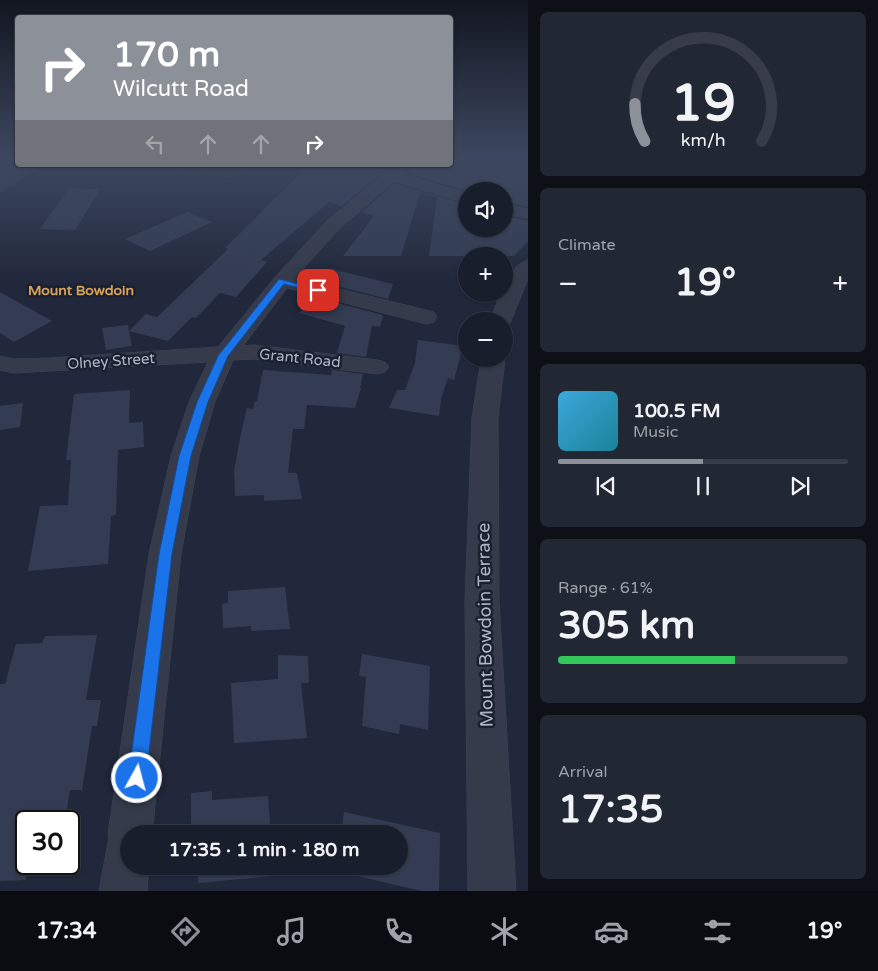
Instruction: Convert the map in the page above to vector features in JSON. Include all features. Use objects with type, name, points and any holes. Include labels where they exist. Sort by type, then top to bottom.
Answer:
[{"type":"street","points":[[131,825],[165,554],[185,456],[202,402],[223,356],[282,281],[332,226],[361,201]]},
{"type":"street","points":[[513,210],[528,214]]},
{"type":"street","points":[[504,312],[506,303],[522,273],[528,266]]},
{"type":"street","points":[[282,281],[426,318]]},
{"type":"street","name":"Grant Road","points":[[223,356],[254,352],[377,366]]},
{"type":"street","name":"Olney Street","points":[[0,363],[14,366],[50,365],[185,356],[223,356]]},
{"type":"street","name":"Mount Bowdoin Terrace","points":[[492,367],[485,418],[482,601],[492,891]]},
{"type":"street","points":[[123,891],[125,875]]},
{"type":"building","points":[[60,201],[93,201],[75,230],[40,229]]},
{"type":"building","points":[[273,201],[348,201],[342,206],[329,202],[261,260],[267,262],[236,297],[220,293],[196,318],[192,317],[168,341],[129,331],[146,314],[157,317],[228,249],[225,248]]},
{"type":"building","points":[[375,201],[418,201],[401,256],[343,256],[374,216],[362,212]]},
{"type":"building","points":[[437,201],[458,203],[458,237],[513,237],[513,217],[528,221],[528,241],[514,256],[513,247],[458,247],[458,256],[429,256]]},
{"type":"building","points":[[513,201],[528,201],[528,207],[513,203]]},
{"type":"building","points":[[187,212],[212,222],[150,251],[125,239]]},
{"type":"building","points":[[332,269],[393,284],[388,299],[320,282]]},
{"type":"building","points":[[0,292],[52,321],[14,342],[0,333]]},
{"type":"building","points":[[309,296],[383,315],[380,327],[372,326],[366,357],[337,353],[345,326],[299,313],[305,306],[300,305]]},
{"type":"building","points":[[128,325],[132,346],[106,350],[102,328]]},
{"type":"building","points":[[418,340],[458,345],[458,365],[454,380],[448,378],[441,399],[439,416],[389,408],[397,390],[405,390],[415,363]]},
{"type":"building","points":[[263,370],[331,375],[332,370],[363,374],[355,408],[307,405],[304,429],[293,429],[288,473],[297,473],[302,499],[264,501],[264,495],[235,496],[234,471],[241,433],[247,408],[253,409],[255,401],[257,401]]},
{"type":"building","points":[[130,390],[129,423],[143,422],[144,447],[118,450],[116,515],[111,516],[108,564],[28,571],[40,506],[68,505],[71,460],[66,460],[74,394]]},
{"type":"building","points":[[23,403],[20,427],[0,430],[0,406]]},
{"type":"building","points":[[285,587],[290,629],[251,631],[251,626],[223,628],[222,604],[228,603],[228,591]]},
{"type":"building","points":[[97,635],[86,700],[101,700],[97,726],[92,726],[82,790],[70,790],[67,810],[15,810],[15,875],[26,875],[26,880],[0,881],[0,684],[5,684],[16,644],[42,643],[45,636]]},
{"type":"building","points":[[362,654],[430,666],[428,730],[400,724],[399,734],[362,726],[366,677],[359,676]]},
{"type":"building","points":[[278,655],[308,656],[309,683],[301,683],[307,738],[234,743],[231,683],[278,679]]},
{"type":"building","points":[[212,791],[212,800],[268,796],[270,825],[191,825],[191,793]]},
{"type":"building","points":[[344,812],[403,825],[342,825]]},
{"type":"building","points":[[408,826],[440,833],[439,891],[421,891],[354,875],[408,875]]},
{"type":"building","points":[[198,875],[274,876],[198,883]]},
{"type":"district","name":"Mount Bowdoin","points":[[81,290]]},
{"type":"route","points":[[137,778],[165,554],[185,456],[202,402],[223,356],[282,281],[318,290]]}]
